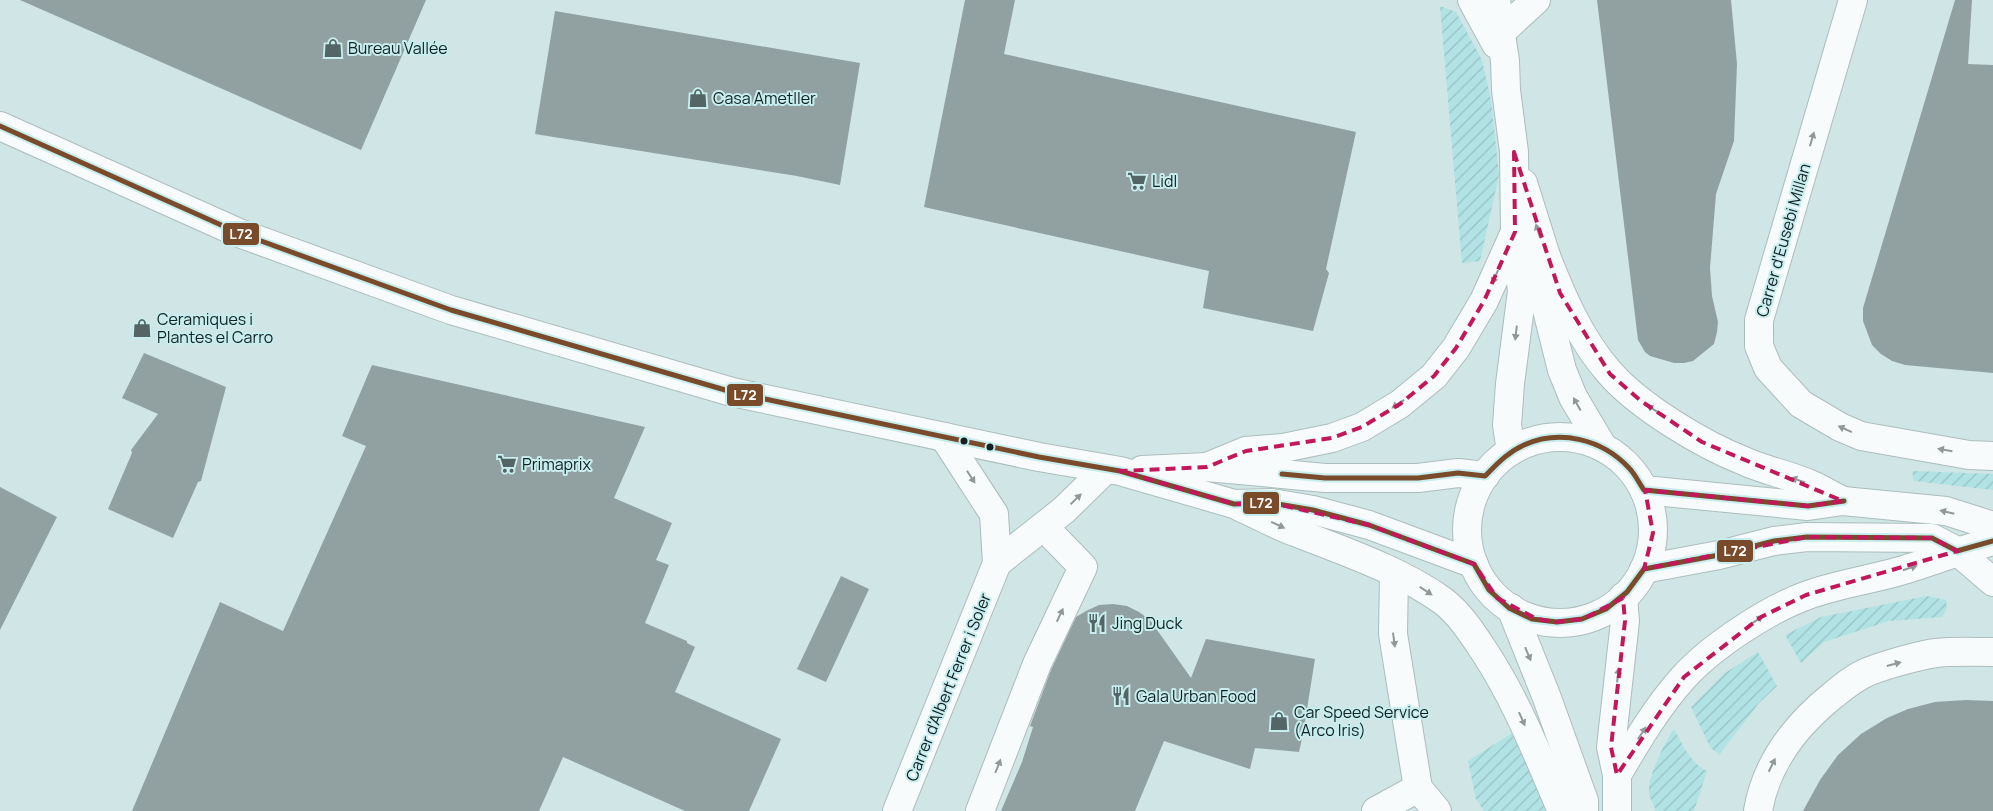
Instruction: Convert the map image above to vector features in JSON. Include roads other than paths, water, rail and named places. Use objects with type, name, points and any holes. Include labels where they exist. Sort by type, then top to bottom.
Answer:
[{"type":"street","points":[[1472,0],[1505,61]]},
{"type":"street","points":[[1496,0],[1505,61],[1506,90],[1514,152],[1515,232],[1522,291],[1510,384],[1507,425],[1511,451]]},
{"type":"street","points":[[1500,34],[1536,0]]},
{"type":"street","name":"Carrer d'Eusebi Millan","points":[[1853,0],[1759,320],[1759,346],[1768,368],[1801,404],[1840,427],[1861,436],[1969,455],[1993,456]]},
{"type":"street","points":[[0,126],[239,233],[451,310],[732,392],[944,437],[1113,470],[1234,504],[1292,531],[1359,557],[1419,586],[1444,602],[1468,627],[1497,671],[1520,712],[1562,811]]},
{"type":"street","points":[[1514,152],[1546,256],[1560,293],[1598,359],[1610,374],[1641,401],[1702,442],[1744,461],[1812,485],[1843,501]]},
{"type":"street","points":[[1207,467],[1246,451],[1283,448],[1332,438],[1362,427],[1400,404],[1434,376],[1456,348],[1484,301],[1515,232]]},
{"type":"street","points":[[1546,256],[1545,302],[1562,370],[1573,397],[1602,446]]},
{"type":"street","name":"Carrer d'Albert Ferrer i Soler","points":[[898,811],[997,562],[994,514],[944,437]]},
{"type":"street","points":[[1551,437],[1577,438],[1602,446],[1616,455],[1630,468],[1644,490],[1650,506],[1653,524],[1650,552],[1644,568],[1631,589],[1623,597],[1601,613],[1583,620],[1564,622],[1537,619],[1511,608],[1486,586],[1474,564],[1468,542],[1468,519],[1474,496],[1484,476],[1511,451],[1535,440],[1551,437]]},
{"type":"street","points":[[997,562],[1044,527],[1113,470],[1207,467],[1325,478],[1418,478],[1458,473],[1484,476]]},
{"type":"street","points":[[1644,490],[1808,506],[1843,501],[1946,510],[1993,526]]},
{"type":"street","points":[[1234,504],[1272,502],[1314,510],[1369,525],[1474,564]]},
{"type":"street","points":[[980,811],[1037,664],[1083,566],[1044,527]]},
{"type":"street","points":[[1644,568],[1807,537],[1932,538],[1957,551],[1993,582]]},
{"type":"street","points":[[1617,775],[1640,736],[1684,677],[1718,647],[1762,617],[1806,596],[1844,584],[1897,572],[1993,540]]},
{"type":"street","points":[[1394,574],[1393,634],[1412,799]]},
{"type":"street","points":[[1617,811],[1617,775],[1611,747],[1625,621],[1623,597]]},
{"type":"street","points":[[1511,608],[1547,698],[1584,801],[1584,811]]},
{"type":"street","points":[[1758,811],[1761,791],[1773,762],[1787,740],[1817,708],[1844,687],[1869,671],[1935,653],[1993,652]]},
{"type":"street","points":[[1376,811],[1412,799],[1437,811]]},
{"type":"place","name":"Bureau Vallée","points":[[333,48]]},
{"type":"place","name":"Casa Ametller","points":[[698,98]]},
{"type":"place","name":"Lidl","points":[[1137,181]]},
{"type":"place","name":"Ceramiques i Plantes el Carro","points":[[142,328]]},
{"type":"place","name":"Primaprix","points":[[507,464]]},
{"type":"place","name":"Jing Duck","points":[[1097,623]]},
{"type":"place","name":"Gala Urban Food","points":[[1121,696]]},
{"type":"place","name":"Car Speed Service (Arco Iris)","points":[[1279,721]]}]
